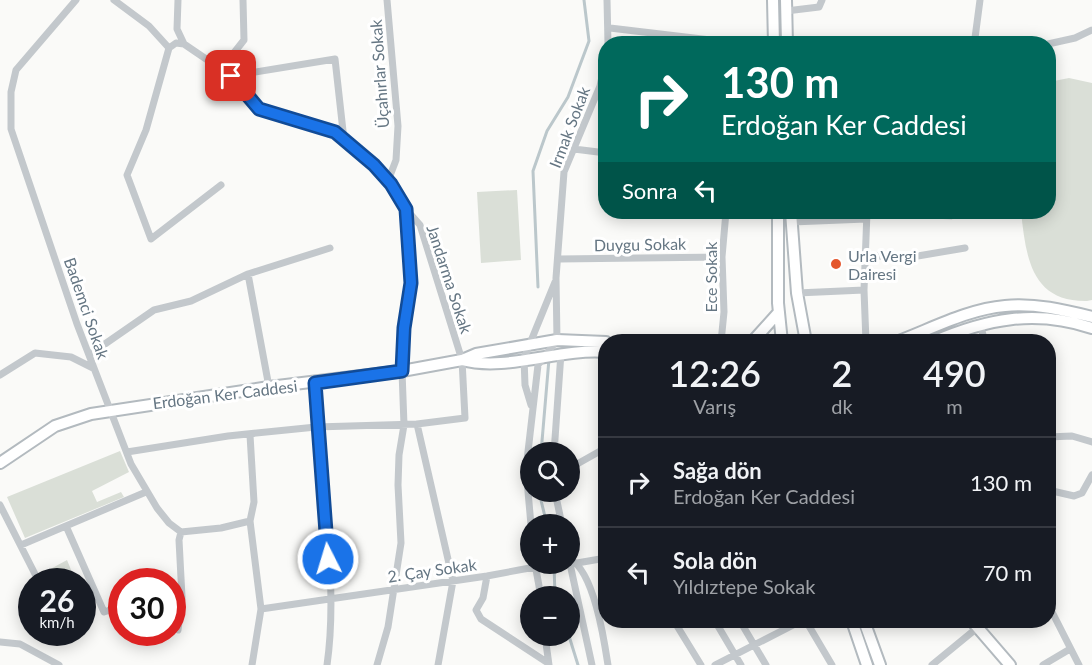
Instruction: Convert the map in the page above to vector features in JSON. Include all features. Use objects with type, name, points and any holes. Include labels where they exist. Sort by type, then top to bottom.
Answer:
[{"type":"main road","points":[[773,0],[774,36]]},
{"type":"main road","points":[[786,6],[787,36]]},
{"type":"main road","points":[[778,219],[781,334]]},
{"type":"main road","points":[[792,219],[797,293],[805,334]]},
{"type":"main road","points":[[917,334],[964,316],[1005,306],[1055,308],[1092,317]]},
{"type":"main road","points":[[759,334],[779,312]]},
{"type":"main road","points":[[954,334],[980,324],[1014,317],[1046,318],[1092,328]]},
{"type":"main road","name":"Erdoğan Ker Caddesi","points":[[0,463],[56,426],[91,414],[269,387],[402,371],[462,360],[476,354],[556,340],[598,342]]},
{"type":"main road","name":"Erdoğan Ker Caddesi","points":[[462,360],[480,365],[561,353],[598,352]]},
{"type":"main road","points":[[854,628],[867,665]]},
{"type":"main road","points":[[867,628],[880,665]]},
{"type":"main road","points":[[977,628],[1010,665]]},
{"type":"street","name":"Bademci Sokak","points":[[76,0],[16,70],[11,92],[11,129],[109,412],[146,492],[169,523],[181,532]]},
{"type":"street","points":[[114,0],[149,26],[169,48]]},
{"type":"street","points":[[178,0],[177,29],[184,44]]},
{"type":"street","points":[[222,68],[244,40],[243,0]]},
{"type":"street","name":"Üçahırlar Sokak","points":[[387,0],[398,126],[396,160],[388,181]]},
{"type":"street","points":[[607,0],[609,36]]},
{"type":"street","points":[[786,6],[819,7],[822,0]]},
{"type":"street","points":[[975,36],[980,0]]},
{"type":"street","points":[[610,28],[674,36]]},
{"type":"street","points":[[1056,42],[1075,38],[1092,30]]},
{"type":"street","points":[[184,44],[176,43],[169,48],[146,130],[127,175],[151,239],[221,185]]},
{"type":"street","name":"Jandarma Sokak","points":[[184,44],[222,68],[259,109],[335,132],[388,181],[406,209],[420,225],[462,360],[465,418],[417,424]]},
{"type":"street","points":[[231,76],[335,59],[344,140]]},
{"type":"street","name":"Irmak Sokak","points":[[556,278],[559,259],[559,209],[564,172],[598,97]]},
{"type":"street","points":[[574,149],[598,152]]},
{"type":"street","points":[[377,665],[388,627],[401,543],[398,485],[399,455],[404,424],[402,371],[404,328],[411,283],[406,209]]},
{"type":"street","name":"Ece Sokak","points":[[722,334],[724,312],[722,257],[725,219]]},
{"type":"street","points":[[866,219],[866,334]]},
{"type":"street","points":[[89,355],[154,310],[191,301],[248,274],[330,248]]},
{"type":"street","points":[[865,255],[906,258],[965,248]]},
{"type":"street","name":"Duygu Sokak","points":[[559,259],[722,257]]},
{"type":"street","points":[[248,274],[269,387]]},
{"type":"street","points":[[530,514],[525,469],[531,407],[538,365],[556,340],[556,278]]},
{"type":"street","points":[[531,407],[525,385],[524,358],[556,278]]},
{"type":"street","points":[[797,293],[864,290]]},
{"type":"street","points":[[980,324],[983,334]]},
{"type":"street","points":[[0,375],[35,353],[70,357],[93,368]]},
{"type":"street","points":[[555,442],[561,353]]},
{"type":"street","points":[[315,383],[316,427],[332,598],[327,665]]},
{"type":"street","points":[[127,452],[228,436],[316,427],[417,424],[453,581],[438,665]]},
{"type":"street","points":[[250,435],[254,502],[250,521],[261,609],[252,665]]},
{"type":"street","points":[[1056,437],[1072,436],[1092,442]]},
{"type":"street","points":[[580,462],[598,452]]},
{"type":"street","points":[[1056,492],[1074,496],[1082,493],[1092,475]]},
{"type":"street","points":[[21,545],[146,492]]},
{"type":"street","points":[[0,505],[32,568]]},
{"type":"street","points":[[180,568],[178,540],[181,532],[221,528],[250,521]]},
{"type":"street","points":[[66,526],[104,612],[108,611]]},
{"type":"street","points":[[580,563],[598,560]]},
{"type":"street","name":"2. Çay Sokak","points":[[261,609],[487,576],[520,568]]},
{"type":"street","points":[[577,574],[592,665]]},
{"type":"street","points":[[580,574],[598,617]]},
{"type":"street","points":[[487,576],[483,598],[476,610],[481,619],[549,664]]},
{"type":"street","points":[[1056,620],[1079,665]]},
{"type":"street","points":[[600,628],[608,665]]},
{"type":"street","points":[[678,628],[701,665]]},
{"type":"street","points":[[719,628],[741,665]]},
{"type":"street","points":[[744,628],[766,665]]},
{"type":"street","points":[[715,665],[788,628]]},
{"type":"street","points":[[811,628],[832,665]]},
{"type":"street","points":[[933,665],[971,628]]},
{"type":"street","points":[[0,642],[20,644],[59,665]]},
{"type":"street","points":[[546,646],[549,664]]},
{"type":"street","points":[[1043,665],[1070,649]]},
{"type":"shaded area","points":[[1069,78],[1092,83],[1092,300],[1087,301],[1068,299],[1053,294],[1042,285],[1034,273],[1025,244],[1022,219],[1056,219],[1056,81]]},
{"type":"shaded area","points":[[517,190],[521,260],[481,263],[477,192]]},
{"type":"shaded area","points":[[120,451],[129,472],[92,491],[97,502],[121,492],[124,497],[25,538],[7,497]]},
{"type":"shaded area","points":[[67,560],[70,568],[52,568]]},
{"type":"waterway","points":[[538,287],[533,171],[547,131],[568,97],[589,41],[584,0]]},
{"type":"waterway","points":[[542,442],[549,359]]},
{"type":"waterway","points":[[541,502],[544,514]]},
{"type":"waterway","points":[[554,574],[555,586]]},
{"type":"waterway","points":[[572,646],[578,665]]},
{"type":"place","name":"Urla Vergi Dairesi","points":[[836,264]]},
{"type":"route","points":[[231,76],[259,109],[287,120],[335,132],[374,165],[391,184],[406,209],[411,283],[404,328],[402,371],[315,383],[316,427],[328,559]]}]
